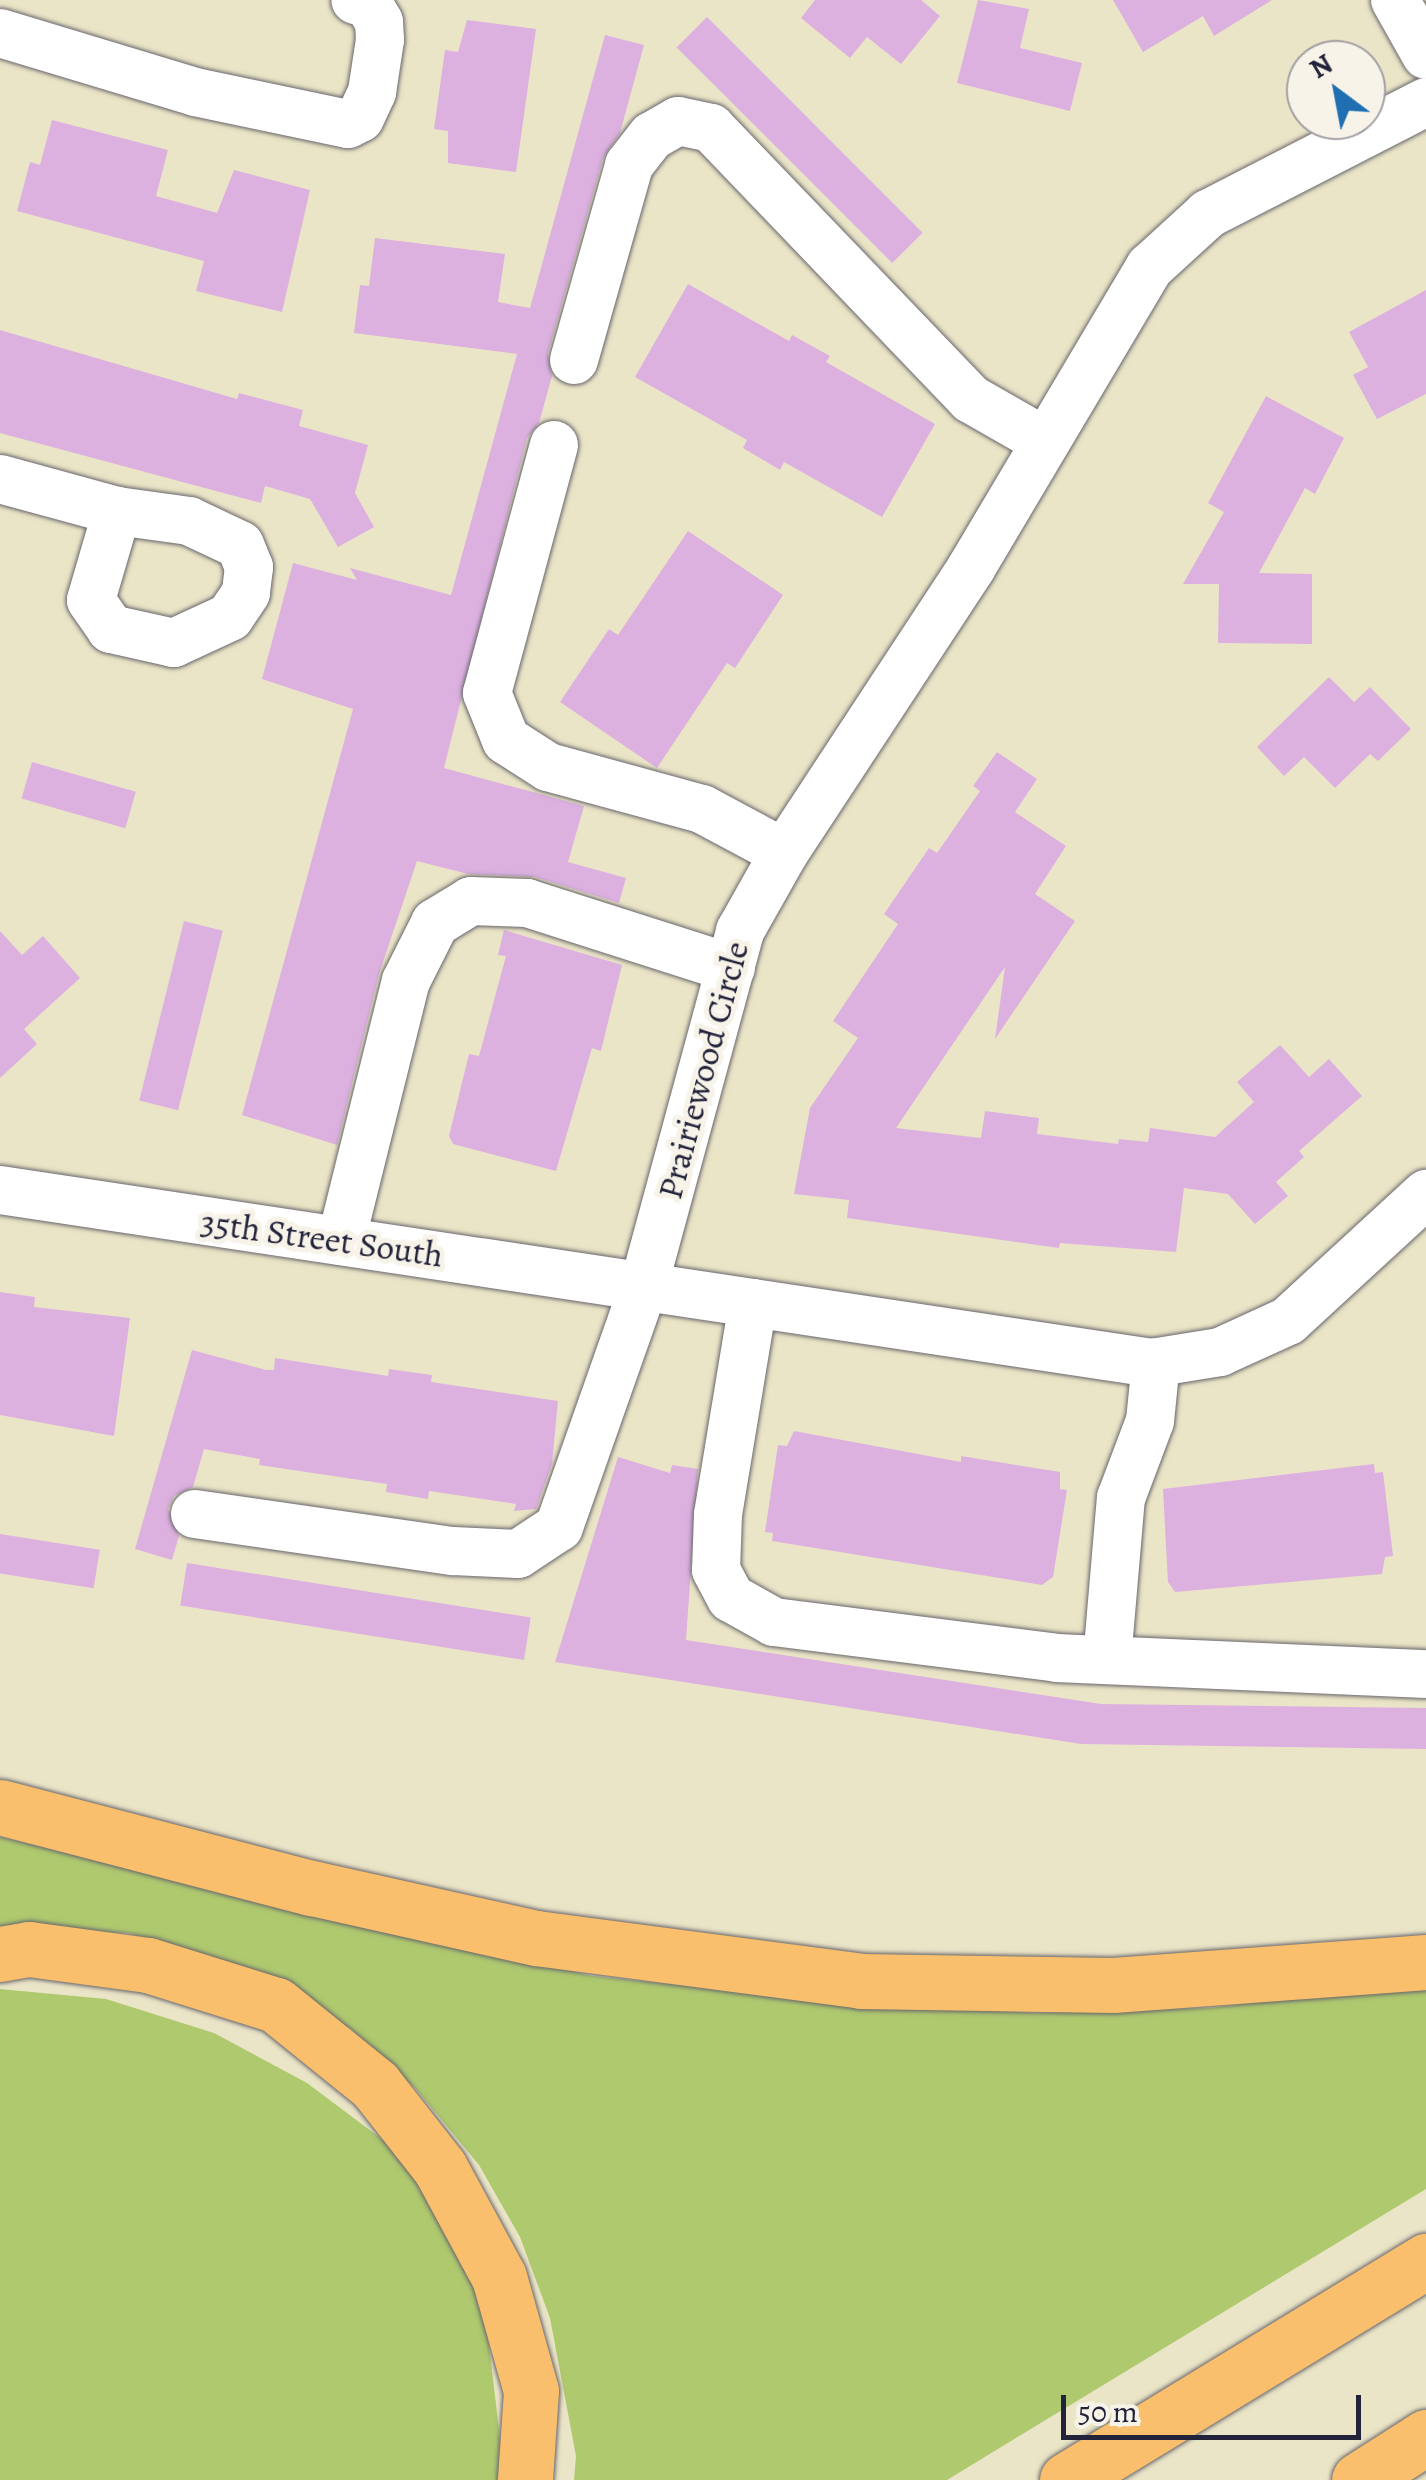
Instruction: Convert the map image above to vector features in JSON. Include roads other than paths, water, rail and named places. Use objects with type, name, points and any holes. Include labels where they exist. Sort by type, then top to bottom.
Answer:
[{"type":"highway","points":[[0,1807],[312,1888],[536,1938],[861,1981],[1114,1985],[1426,1962]]},
{"type":"highway","points":[[0,1954],[30,1948],[148,1964],[276,2005],[374,2086],[440,2168],[499,2277],[531,2390],[525,2480]]},
{"type":"highway","points":[[1068,2480],[1426,2261]]},
{"type":"highway","points":[[1359,2480],[1426,2437]]},
{"type":"street","points":[[0,33],[195,92],[348,124],[360,118],[372,92],[380,40],[368,3],[355,0]]},
{"type":"street","points":[[1395,0],[1426,55]]},
{"type":"street","name":"Prairiewood Circle","points":[[195,1514],[452,1552],[518,1554],[559,1527],[644,1285],[740,931],[784,853],[1046,442],[1150,267],[1208,214],[1426,102]]},
{"type":"street","points":[[574,360],[629,164],[652,136],[678,121],[711,128],[970,398],[1046,442]]},
{"type":"street","points":[[554,445],[488,694],[506,740],[548,767],[702,809],[784,853]]},
{"type":"street","points":[[0,480],[117,510]]},
{"type":"street","points":[[342,1241],[406,981],[435,923],[471,901],[527,904],[731,968]]},
{"type":"street","name":"35th Street South","points":[[0,1190],[644,1285]]},
{"type":"street","points":[[644,1285],[1156,1362],[1220,1352],[1288,1321],[1426,1194]]},
{"type":"street","points":[[754,1303],[718,1514],[716,1570],[731,1598],[774,1622],[1107,1660],[1426,1674]]},
{"type":"street","points":[[1107,1660],[1122,1498],[1150,1421],[1156,1362]]}]
